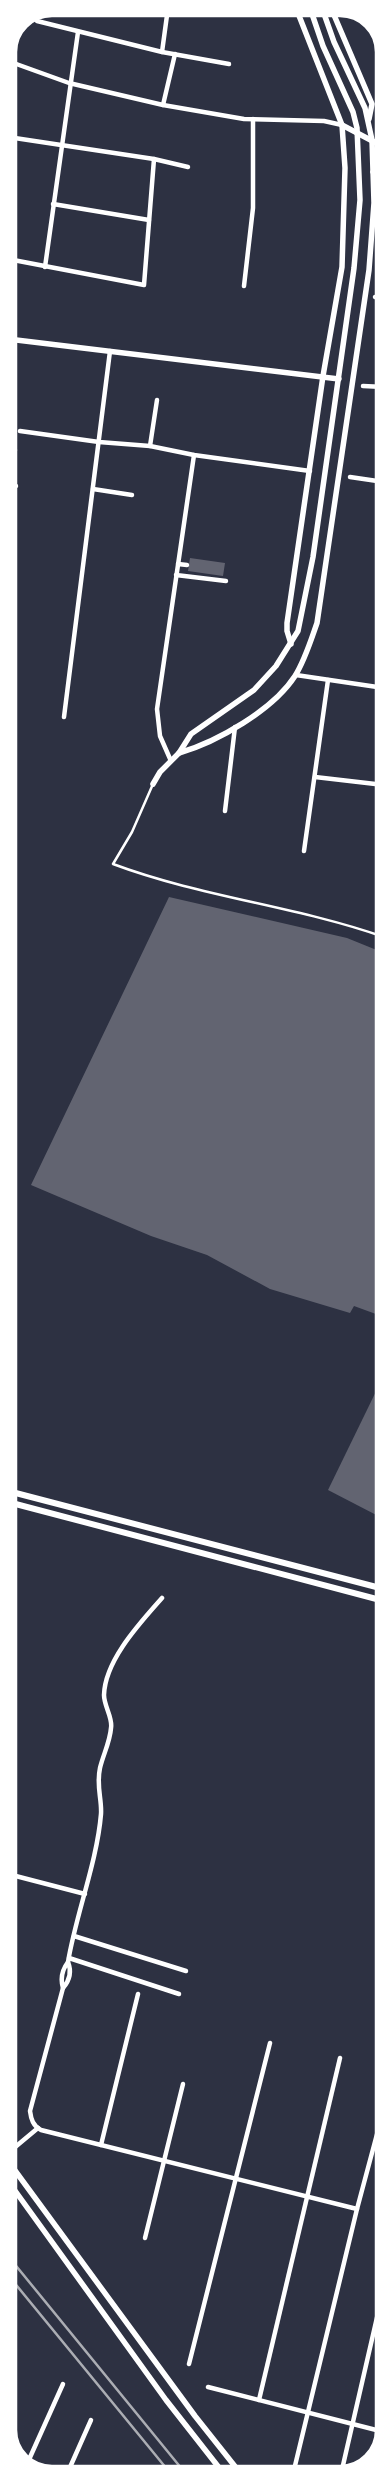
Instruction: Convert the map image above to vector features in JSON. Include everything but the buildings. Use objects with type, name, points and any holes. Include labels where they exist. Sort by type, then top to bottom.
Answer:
[{"type":"main road","points":[[17,1493],[376,1587]]},
{"type":"main road","points":[[17,1504],[376,1599]]},
{"type":"street","points":[[162,52],[167,16]]},
{"type":"street","points":[[291,645],[287,623],[323,376],[342,267],[345,168],[342,125],[299,16]]},
{"type":"street","points":[[153,784],[160,772],[179,753],[191,734],[254,690],[276,666],[291,645],[298,631],[314,557],[354,268],[360,200],[357,132],[353,112],[328,56],[313,16]]},
{"type":"street","points":[[179,753],[201,747],[235,727],[269,703],[296,675],[317,623],[369,270],[374,203],[372,140],[368,121],[362,100],[334,42],[325,16]]},
{"type":"street","points":[[334,16],[372,104],[368,121]]},
{"type":"street","points":[[37,21],[162,52],[229,64]]},
{"type":"street","points":[[45,267],[69,83],[78,32]]},
{"type":"street","points":[[163,104],[174,54]]},
{"type":"street","points":[[316,60],[328,56]]},
{"type":"street","points":[[16,65],[69,83],[163,104],[253,119],[324,121],[342,125],[375,142]]},
{"type":"street","points":[[244,286],[253,208],[253,119]]},
{"type":"street","points":[[16,138],[154,159],[188,167]]},
{"type":"street","points":[[16,261],[144,285],[154,159]]},
{"type":"street","points":[[53,204],[149,220]]},
{"type":"street","points":[[16,340],[339,379]]},
{"type":"street","points":[[64,717],[110,351]]},
{"type":"street","points":[[363,386],[375,387]]},
{"type":"street","points":[[150,446],[157,400]]},
{"type":"street","points":[[20,432],[150,446],[194,455],[310,472]]},
{"type":"street","points":[[171,761],[160,736],[156,718],[194,455]]},
{"type":"street","points":[[350,477],[375,481]]},
{"type":"street","points":[[93,489],[132,495]]},
{"type":"street","points":[[178,564],[187,565]]},
{"type":"street","points":[[176,575],[226,582]]},
{"type":"street","points":[[296,675],[375,687]]},
{"type":"street","points":[[304,851],[328,680]]},
{"type":"street","points":[[224,811],[235,727]]},
{"type":"street","points":[[315,777],[375,784]]},
{"type":"street","points":[[162,1598],[132,1634],[118,1655],[105,1688],[104,1697],[112,1725],[100,1769],[98,1790],[101,1812],[85,1894],[68,1960],[71,1969],[68,1982],[63,1988],[30,2111],[31,2118],[38,2128],[357,2209]]},
{"type":"street","points":[[17,1876],[85,1894]]},
{"type":"street","points":[[74,1936],[186,1971]]},
{"type":"street","points":[[68,1960],[179,1994]]},
{"type":"street","points":[[101,2145],[138,1994]]},
{"type":"street","points":[[189,2364],[234,2178],[270,2043]]},
{"type":"street","points":[[259,2400],[340,2058]]},
{"type":"street","points":[[145,2238],[166,2162],[183,2084]]},
{"type":"street","points":[[17,2146],[38,2128]]},
{"type":"street","points":[[295,2465],[376,2138]]},
{"type":"street","points":[[17,2173],[195,2416],[235,2465]]},
{"type":"street","points":[[17,2193],[166,2400],[217,2465]]},
{"type":"street","points":[[343,2465],[376,2321]]},
{"type":"street","points":[[30,2458],[64,2384]]},
{"type":"street","points":[[208,2387],[376,2430]]},
{"type":"street","points":[[71,2466],[91,2420]]},
{"type":"lane","points":[[153,784],[132,832],[113,864],[161,881],[352,926],[375,935]]},
{"type":"railway","points":[[17,2267],[179,2466]]},
{"type":"railway","points":[[17,2286],[164,2466]]}]
